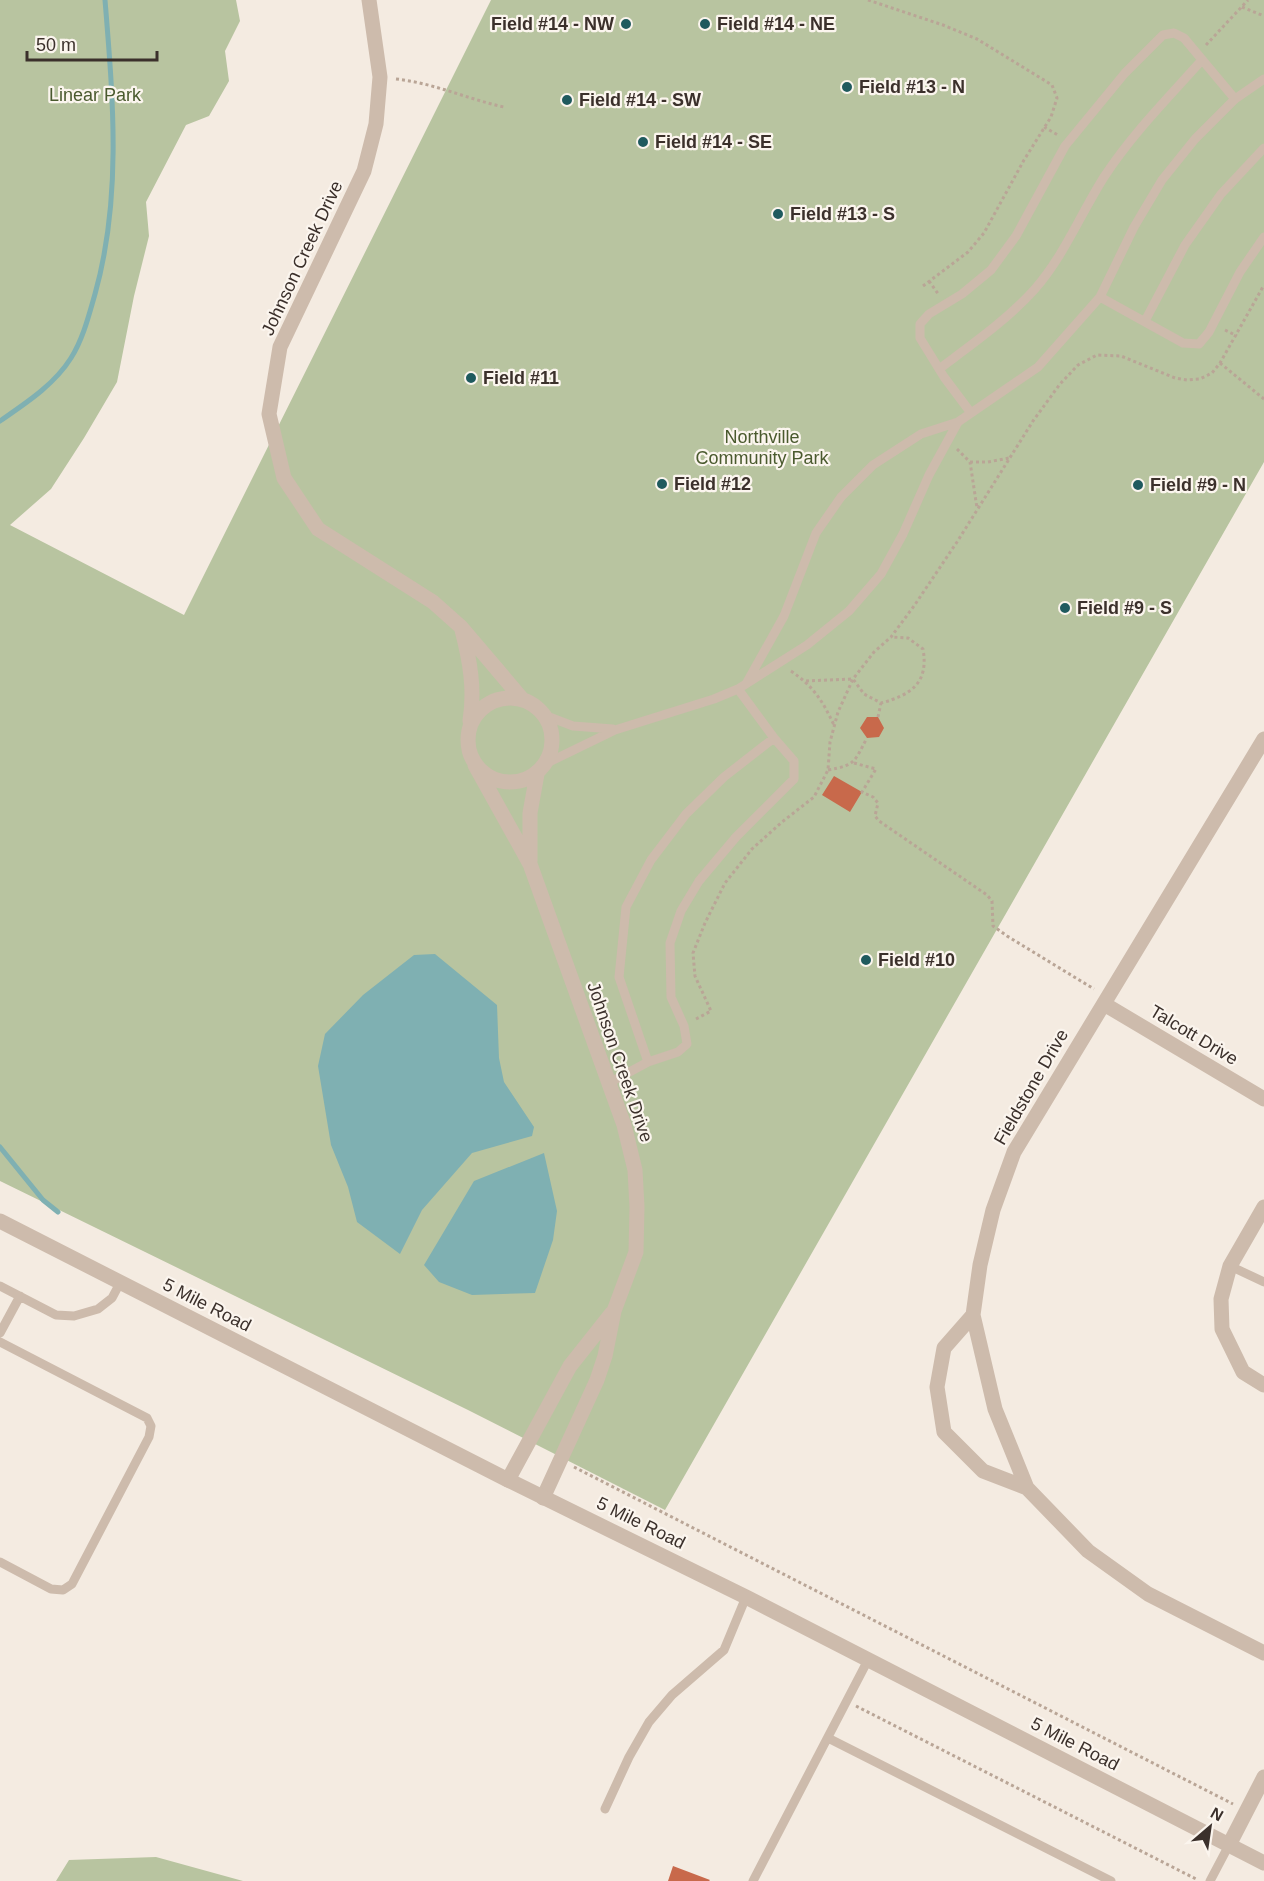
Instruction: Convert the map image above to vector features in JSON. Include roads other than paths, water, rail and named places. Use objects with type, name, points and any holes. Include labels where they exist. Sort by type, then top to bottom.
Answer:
[{"type":"street","name":"Johnson Creek Drive","points":[[369,0],[380,80],[376,124],[364,171],[280,347],[269,414],[284,478],[318,530],[433,602],[461,627],[523,700]]},
{"type":"street","points":[[461,627],[471,669],[473,702],[470,727],[468,747],[476,765],[485,775],[498,781],[518,782],[541,769],[551,752],[553,739],[550,726],[535,705],[523,700],[510,698],[497,700],[485,706],[476,715],[470,727]]},
{"type":"street","name":"Fieldstone Drive","points":[[1264,739],[1014,1152],[993,1209],[980,1265],[973,1315],[995,1409],[1027,1488],[1088,1551],[1148,1594],[1264,1653]]},
{"type":"street","name":"Johnson Creek Drive","points":[[476,765],[530,864],[624,1125],[635,1170],[636,1252],[614,1311],[597,1380],[543,1498]]},
{"type":"street","name":"Johnson Creek Drive","points":[[530,864],[530,813],[541,769]]},
{"type":"street","name":"Talcott Drive","points":[[1106,1000],[1264,1099]]},
{"type":"street","points":[[1264,1207],[1230,1266],[1221,1299],[1222,1329],[1243,1371],[1264,1385]]},
{"type":"street","name":"5 Mile Road","points":[[0,1221],[543,1498],[746,1597],[1264,1863]]},
{"type":"street","name":"Johnson Creek Drive","points":[[508,1480],[570,1366],[614,1311]]},
{"type":"street","points":[[973,1315],[944,1348],[937,1387],[944,1432],[983,1471],[1027,1488]]},
{"type":"street","points":[[1229,1845],[1264,1777]]},
{"type":"lane","points":[[971,413],[920,338],[920,324],[929,314],[962,294],[991,270],[1016,236],[1065,146],[1078,127],[1125,73],[1163,35],[1174,33],[1184,38],[1235,99]]},
{"type":"lane","points":[[939,369],[1033,292],[1056,262],[1104,178],[1132,138],[1199,58]]},
{"type":"lane","points":[[742,687],[784,616],[816,533],[841,497],[873,465],[921,434],[958,422],[1038,367],[1100,297],[1134,227],[1162,180],[1195,138],[1235,99],[1264,79]]},
{"type":"lane","points":[[1145,321],[1185,245],[1221,194],[1264,148]]},
{"type":"lane","points":[[1100,297],[1183,343],[1199,344],[1209,332],[1240,272],[1264,237]]},
{"type":"lane","points":[[541,769],[615,730],[714,699],[742,687],[807,645],[849,610],[880,574],[903,534],[929,476],[958,422]]},
{"type":"lane","points":[[609,1083],[648,1062],[678,1052],[687,1044],[684,1026],[670,997],[670,943],[681,911],[699,882],[736,837],[782,793],[794,778],[794,761],[774,738],[742,687]]},
{"type":"lane","points":[[544,715],[573,726],[615,730]]},
{"type":"lane","points":[[648,1062],[619,977],[626,908],[651,860],[686,814],[724,777],[774,738]]},
{"type":"lane","points":[[1230,1266],[1264,1282]]},
{"type":"lane","points":[[0,1286],[56,1315],[74,1316],[98,1309],[112,1298],[120,1282]]},
{"type":"lane","points":[[0,1333],[20,1296]]},
{"type":"lane","points":[[0,1342],[147,1418],[151,1426],[149,1437],[72,1584],[63,1590],[51,1589],[0,1562]]},
{"type":"lane","points":[[605,1809],[629,1757],[649,1722],[672,1695],[724,1650],[746,1597]]},
{"type":"lane","points":[[753,1881],[868,1659]]},
{"type":"lane","points":[[828,1738],[1111,1881]]},
{"type":"lane","points":[[1210,1881],[1229,1845]]},
{"type":"water","points":[[435,954],[497,1005],[499,1058],[504,1082],[534,1127],[532,1136],[472,1153],[422,1210],[400,1254],[357,1222],[348,1187],[331,1145],[318,1066],[325,1034],[363,995],[414,955]]},
{"type":"water","points":[[544,1153],[557,1211],[553,1240],[535,1293],[472,1295],[439,1282],[424,1265],[474,1181]]},
{"type":"waterway","points":[[0,421],[39,393],[71,358],[85,327],[104,258],[112,185],[113,148],[111,74],[105,0]]},
{"type":"waterway","points":[[0,1147],[43,1200],[58,1212]]},
{"type":"place","name":"Field #14 - NW","points":[[626,24]]},
{"type":"place","name":"Field #14 - NE","points":[[705,24]]},
{"type":"place","name":"Field #13 - N","points":[[847,87]]},
{"type":"place","name":"Field #14 - SW","points":[[567,100]]},
{"type":"place","name":"Field #14 - SE","points":[[643,142]]},
{"type":"place","name":"Field #13 - S","points":[[778,214]]},
{"type":"place","name":"Field #11","points":[[471,378]]},
{"type":"place","name":"Field #12","points":[[662,484]]},
{"type":"place","name":"Field #9 - N","points":[[1138,485]]},
{"type":"place","name":"Field #9 - S","points":[[1065,608]]},
{"type":"place","name":"Field #10","points":[[866,960]]},
{"type":"park label","name":"Linear Park","points":[[95,95]]},
{"type":"park label","name":"Northville Community Park","points":[[762,447]]}]
